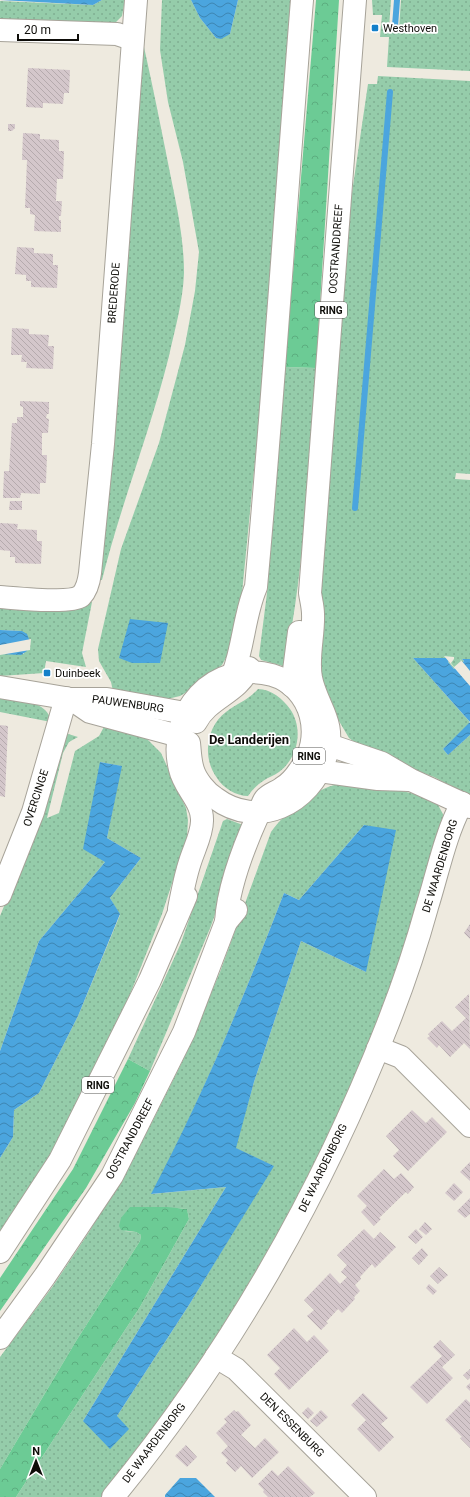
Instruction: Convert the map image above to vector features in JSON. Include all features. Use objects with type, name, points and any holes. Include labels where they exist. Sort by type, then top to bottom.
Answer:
[{"type":"main road","name":"BREDERODE","points":[[0,597],[69,599],[80,596],[87,586],[103,444],[136,0]]},
{"type":"main road","points":[[267,811],[211,807],[183,779],[180,769],[184,740],[185,713],[193,702],[207,688],[223,677],[241,673],[251,664],[260,604],[256,587],[275,366],[282,248],[302,0]]},
{"type":"main road","name":"OOSTRANDDREEF","points":[[302,683],[303,606],[310,593],[355,0]]},
{"type":"main road","points":[[0,30],[117,34],[132,39]]},
{"type":"main road","points":[[184,740],[200,715],[211,704],[241,683],[241,673]]},
{"type":"main road","name":"RING","points":[[241,673],[273,676],[302,683],[303,696],[309,708],[321,742],[319,771],[314,781],[286,805],[267,811],[265,800],[282,788],[300,770],[309,754],[321,742]]},
{"type":"main road","name":"PAUWENBURG","points":[[0,687],[68,698],[96,697],[185,713]]},
{"type":"main road","name":"PAUWENBURG","points":[[68,698],[90,712],[184,740]]},
{"type":"main road","name":"OVERCINGE","points":[[0,895],[33,812],[68,698]]},
{"type":"main road","points":[[321,742],[382,763],[411,780],[466,805]]},
{"type":"main road","points":[[319,771],[378,779],[411,780]]},
{"type":"main road","name":"DE WAARDENBORG","points":[[113,1497],[153,1446],[216,1357],[259,1289],[310,1195],[378,1048],[427,910],[452,822],[466,805]]},
{"type":"main road","name":"RING","points":[[0,1252],[60,1160],[150,980],[179,909],[196,876],[216,825],[211,807]]},
{"type":"main road","name":"OOSTRANDDREEF","points":[[0,1338],[45,1276],[112,1176],[184,1032],[226,922],[227,903],[252,828],[267,811]]},
{"type":"main road","points":[[378,1048],[401,1057],[470,1126]]},
{"type":"main road","name":"DEN ESSENBURG","points":[[216,1357],[236,1369],[365,1497]]},
{"type":"green space","points":[[102,0],[125,0],[122,16],[115,23],[5,24],[0,18],[0,1],[93,5]]},
{"type":"green space","points":[[162,0],[191,0],[200,18],[216,38],[230,34],[238,0],[292,0],[260,410],[242,593],[234,643],[222,665],[192,689],[180,696],[159,701],[113,691],[111,682],[99,661],[98,649],[121,549],[159,443],[185,345],[195,291],[199,252],[183,162],[168,102],[160,50]]},
{"type":"green space","points":[[316,0],[339,0],[316,368],[285,367]]},
{"type":"green space","points":[[372,0],[391,0],[389,28],[399,29],[401,0],[470,0],[470,71],[387,67],[389,37],[380,37],[382,15],[373,15]]},
{"type":"green space","points":[[144,47],[179,220],[183,246],[184,273],[182,294],[169,356],[153,412],[102,580],[95,580],[124,291]]},
{"type":"green space","points":[[378,76],[470,81],[470,474],[456,473],[455,479],[470,480],[470,659],[462,659],[464,661],[454,669],[448,662],[452,658],[413,658],[469,721],[469,724],[443,749],[448,755],[470,735],[470,796],[434,777],[369,753],[349,738],[336,716],[325,689],[320,669],[320,595],[349,213],[368,84],[377,84]]},
{"type":"green space","points":[[285,367],[316,368],[308,479],[297,590],[292,627],[285,664],[283,666],[261,660],[259,656],[267,593]]},
{"type":"green space","points":[[92,602],[82,653],[86,667],[46,661],[44,673],[0,676],[0,654],[24,654],[22,631],[0,630],[0,604]]},
{"type":"green space","points":[[258,689],[263,689],[276,695],[290,709],[297,725],[297,743],[295,751],[286,766],[259,784],[248,796],[243,796],[230,791],[217,778],[209,761],[208,743],[210,734],[219,718],[250,697]]},
{"type":"green space","points":[[0,696],[23,700],[38,705],[49,715],[51,722],[0,712]]},
{"type":"green space","points":[[105,725],[145,737],[161,753],[186,808],[188,820],[187,837],[162,914],[119,1022],[44,1166],[0,1233],[0,1158],[13,1137],[14,1110],[39,1093],[78,1016],[120,915],[110,898],[141,858],[107,838],[121,766],[100,762],[105,862],[39,941],[0,1051],[0,916],[39,821],[65,733],[78,737],[69,742],[63,753],[47,818],[59,813],[75,751],[99,736]]},
{"type":"green space","points":[[338,784],[377,785],[423,796],[437,803],[444,816],[427,877],[387,997],[339,1116],[282,1230],[234,1313],[180,1393],[102,1497],[16,1497],[140,1307],[189,1219],[187,1209],[178,1208],[124,1231],[136,1232],[141,1235],[140,1241],[76,1341],[0,1469],[0,1357],[53,1286],[89,1232],[152,1122],[182,1062],[220,972],[271,832],[284,817],[300,803],[319,791]],"holes":[[[364,825],[366,972],[301,941],[254,1082],[235,1148],[273,1166],[189,1305],[117,1416],[83,1421],[226,1187],[152,1194],[206,1083],[254,970],[284,893],[299,900]]]},
{"type":"green space","points":[[227,819],[243,825],[244,829],[211,926],[150,1071],[128,1059],[181,943],[223,821]]},
{"type":"green space","points":[[128,1059],[150,1071],[135,1103],[86,1188],[0,1311],[0,1278],[73,1169]]},
{"type":"green space","points":[[130,1207],[167,1207],[187,1209],[189,1219],[140,1307],[16,1497],[0,1497],[0,1469],[76,1341],[140,1241],[141,1235],[136,1232],[121,1230],[119,1226],[121,1218]]},
{"type":"water","points":[[0,0],[102,0],[93,5]]},
{"type":"water","points":[[191,0],[238,0],[230,34],[221,39],[216,38],[200,18]]},
{"type":"water","points":[[130,619],[168,623],[160,663],[132,663],[119,658]]},
{"type":"water","points":[[0,630],[22,631],[27,634],[29,639],[27,651],[21,655],[0,654]]},
{"type":"water","points":[[413,658],[452,658],[448,662],[454,669],[464,661],[462,659],[470,659],[470,722]]},
{"type":"water","points":[[470,722],[470,735],[448,755],[443,749]]},
{"type":"water","points":[[100,762],[122,766],[107,838],[141,858],[110,898],[120,914],[78,1016],[39,1093],[14,1110],[13,1137],[0,1158],[0,1051],[39,941],[105,862],[83,849]]},
{"type":"water","points":[[364,825],[396,830],[366,972],[301,941],[254,1082],[236,1148],[274,1166],[189,1305],[117,1416],[129,1429],[110,1449],[83,1421],[226,1187],[151,1194],[188,1120],[222,1045],[254,970],[284,893],[299,900]]},
{"type":"water","points":[[180,1478],[196,1478],[215,1497],[165,1497],[165,1495]]},
{"type":"pier","points":[[31,639],[30,650],[0,655],[0,645]]},
{"type":"pier","points":[[444,656],[454,657],[451,663],[454,667],[461,661],[460,659],[470,671],[470,686]]},
{"type":"building","points":[[28,68],[70,70],[69,93],[64,93],[63,104],[43,103],[43,108],[26,107]]},
{"type":"building","points":[[8,124],[15,124],[15,128],[12,131],[8,131]]},
{"type":"building","points":[[23,133],[40,134],[40,139],[59,140],[59,151],[64,151],[63,179],[57,179],[56,201],[62,201],[61,216],[59,216],[59,220],[61,220],[61,232],[34,231],[35,215],[30,214],[30,208],[25,208],[27,160],[22,160]]},
{"type":"building","points":[[17,247],[34,248],[34,253],[53,254],[53,265],[58,265],[57,288],[31,287],[31,281],[26,281],[26,275],[15,274]]},
{"type":"building","points":[[12,328],[29,329],[29,334],[49,335],[48,346],[54,346],[53,369],[26,368],[27,362],[21,362],[22,355],[11,355]]},
{"type":"building","points":[[20,401],[49,402],[49,414],[47,414],[46,418],[49,419],[48,433],[42,433],[42,455],[47,455],[46,483],[40,483],[40,494],[21,493],[20,498],[3,498],[4,471],[9,471],[12,423],[17,423],[17,417],[23,417],[23,407],[20,406]]},
{"type":"building","points":[[10,501],[22,501],[22,510],[9,510]]},
{"type":"building","points":[[0,523],[18,524],[17,529],[37,530],[37,541],[42,541],[41,564],[15,563],[15,557],[10,557],[10,551],[0,550]]},
{"type":"building","points":[[0,725],[8,726],[5,797],[0,796]]},
{"type":"building","points":[[470,924],[470,939],[464,933]]},
{"type":"building","points":[[469,994],[470,1049],[464,1043],[450,1057],[439,1045],[437,1048],[427,1038],[430,1036],[428,1034],[442,1021],[452,1031],[466,1018],[455,1007]]},
{"type":"building","points":[[412,1110],[426,1123],[432,1117],[447,1132],[408,1171],[393,1156],[399,1150],[386,1136]]},
{"type":"building","points":[[470,1162],[470,1181],[460,1172]]},
{"type":"building","points":[[384,1169],[394,1179],[401,1173],[414,1187],[408,1194],[406,1192],[379,1218],[381,1219],[374,1226],[361,1212],[367,1206],[357,1196]]},
{"type":"building","points":[[454,1183],[463,1192],[454,1201],[445,1193]]},
{"type":"building","points":[[470,1198],[470,1214],[465,1218],[457,1211]]},
{"type":"building","points":[[425,1222],[432,1229],[426,1235],[419,1229]]},
{"type":"building","points":[[364,1229],[374,1239],[380,1232],[396,1247],[375,1268],[372,1264],[360,1277],[361,1279],[355,1285],[360,1291],[354,1297],[355,1299],[342,1313],[338,1309],[321,1330],[307,1316],[314,1310],[304,1300],[330,1273],[340,1284],[347,1277],[341,1272],[347,1265],[337,1255]]},
{"type":"building","points":[[416,1229],[423,1237],[416,1244],[408,1237]]},
{"type":"building","points":[[422,1248],[428,1255],[419,1265],[412,1258]]},
{"type":"building","points":[[439,1267],[448,1275],[438,1284],[430,1276]]},
{"type":"building","points":[[429,1284],[437,1291],[433,1295],[426,1288]]},
{"type":"building","points":[[294,1328],[307,1342],[314,1335],[329,1351],[289,1390],[274,1374],[280,1368],[267,1355]]},
{"type":"building","points":[[440,1340],[455,1355],[442,1367],[453,1378],[427,1404],[410,1387],[442,1356],[433,1347]]},
{"type":"building","points":[[470,1369],[470,1378],[468,1380],[463,1375]]},
{"type":"building","points":[[470,1383],[470,1391],[466,1387]]},
{"type":"building","points":[[363,1393],[388,1418],[381,1424],[394,1437],[379,1452],[357,1429],[366,1420],[351,1405]]},
{"type":"building","points":[[466,1399],[470,1403],[470,1448],[460,1438],[462,1437],[445,1420]]},
{"type":"building","points":[[308,1407],[314,1413],[308,1419],[302,1413]]},
{"type":"building","points":[[234,1410],[236,1412],[238,1411],[251,1425],[241,1435],[255,1448],[265,1438],[279,1452],[252,1478],[241,1466],[235,1472],[226,1463],[228,1460],[221,1453],[228,1446],[216,1433],[227,1422],[224,1419]]},
{"type":"building","points":[[321,1410],[328,1417],[317,1427],[310,1421]]},
{"type":"building","points":[[186,1445],[197,1457],[187,1467],[175,1456]]},
{"type":"building","points":[[288,1466],[315,1493],[310,1497],[268,1497],[263,1492],[264,1490],[258,1484],[272,1470],[278,1476]]},
{"type":"waterway","points":[[395,26],[397,0]]},
{"type":"waterway","points":[[355,508],[390,92]]},
{"type":"place","name":"Westhoven","points":[[375,28]]},
{"type":"place","name":"Duinbeek","points":[[47,673]]},
{"type":"district","name":"De Landerijen","points":[[249,739]]}]
